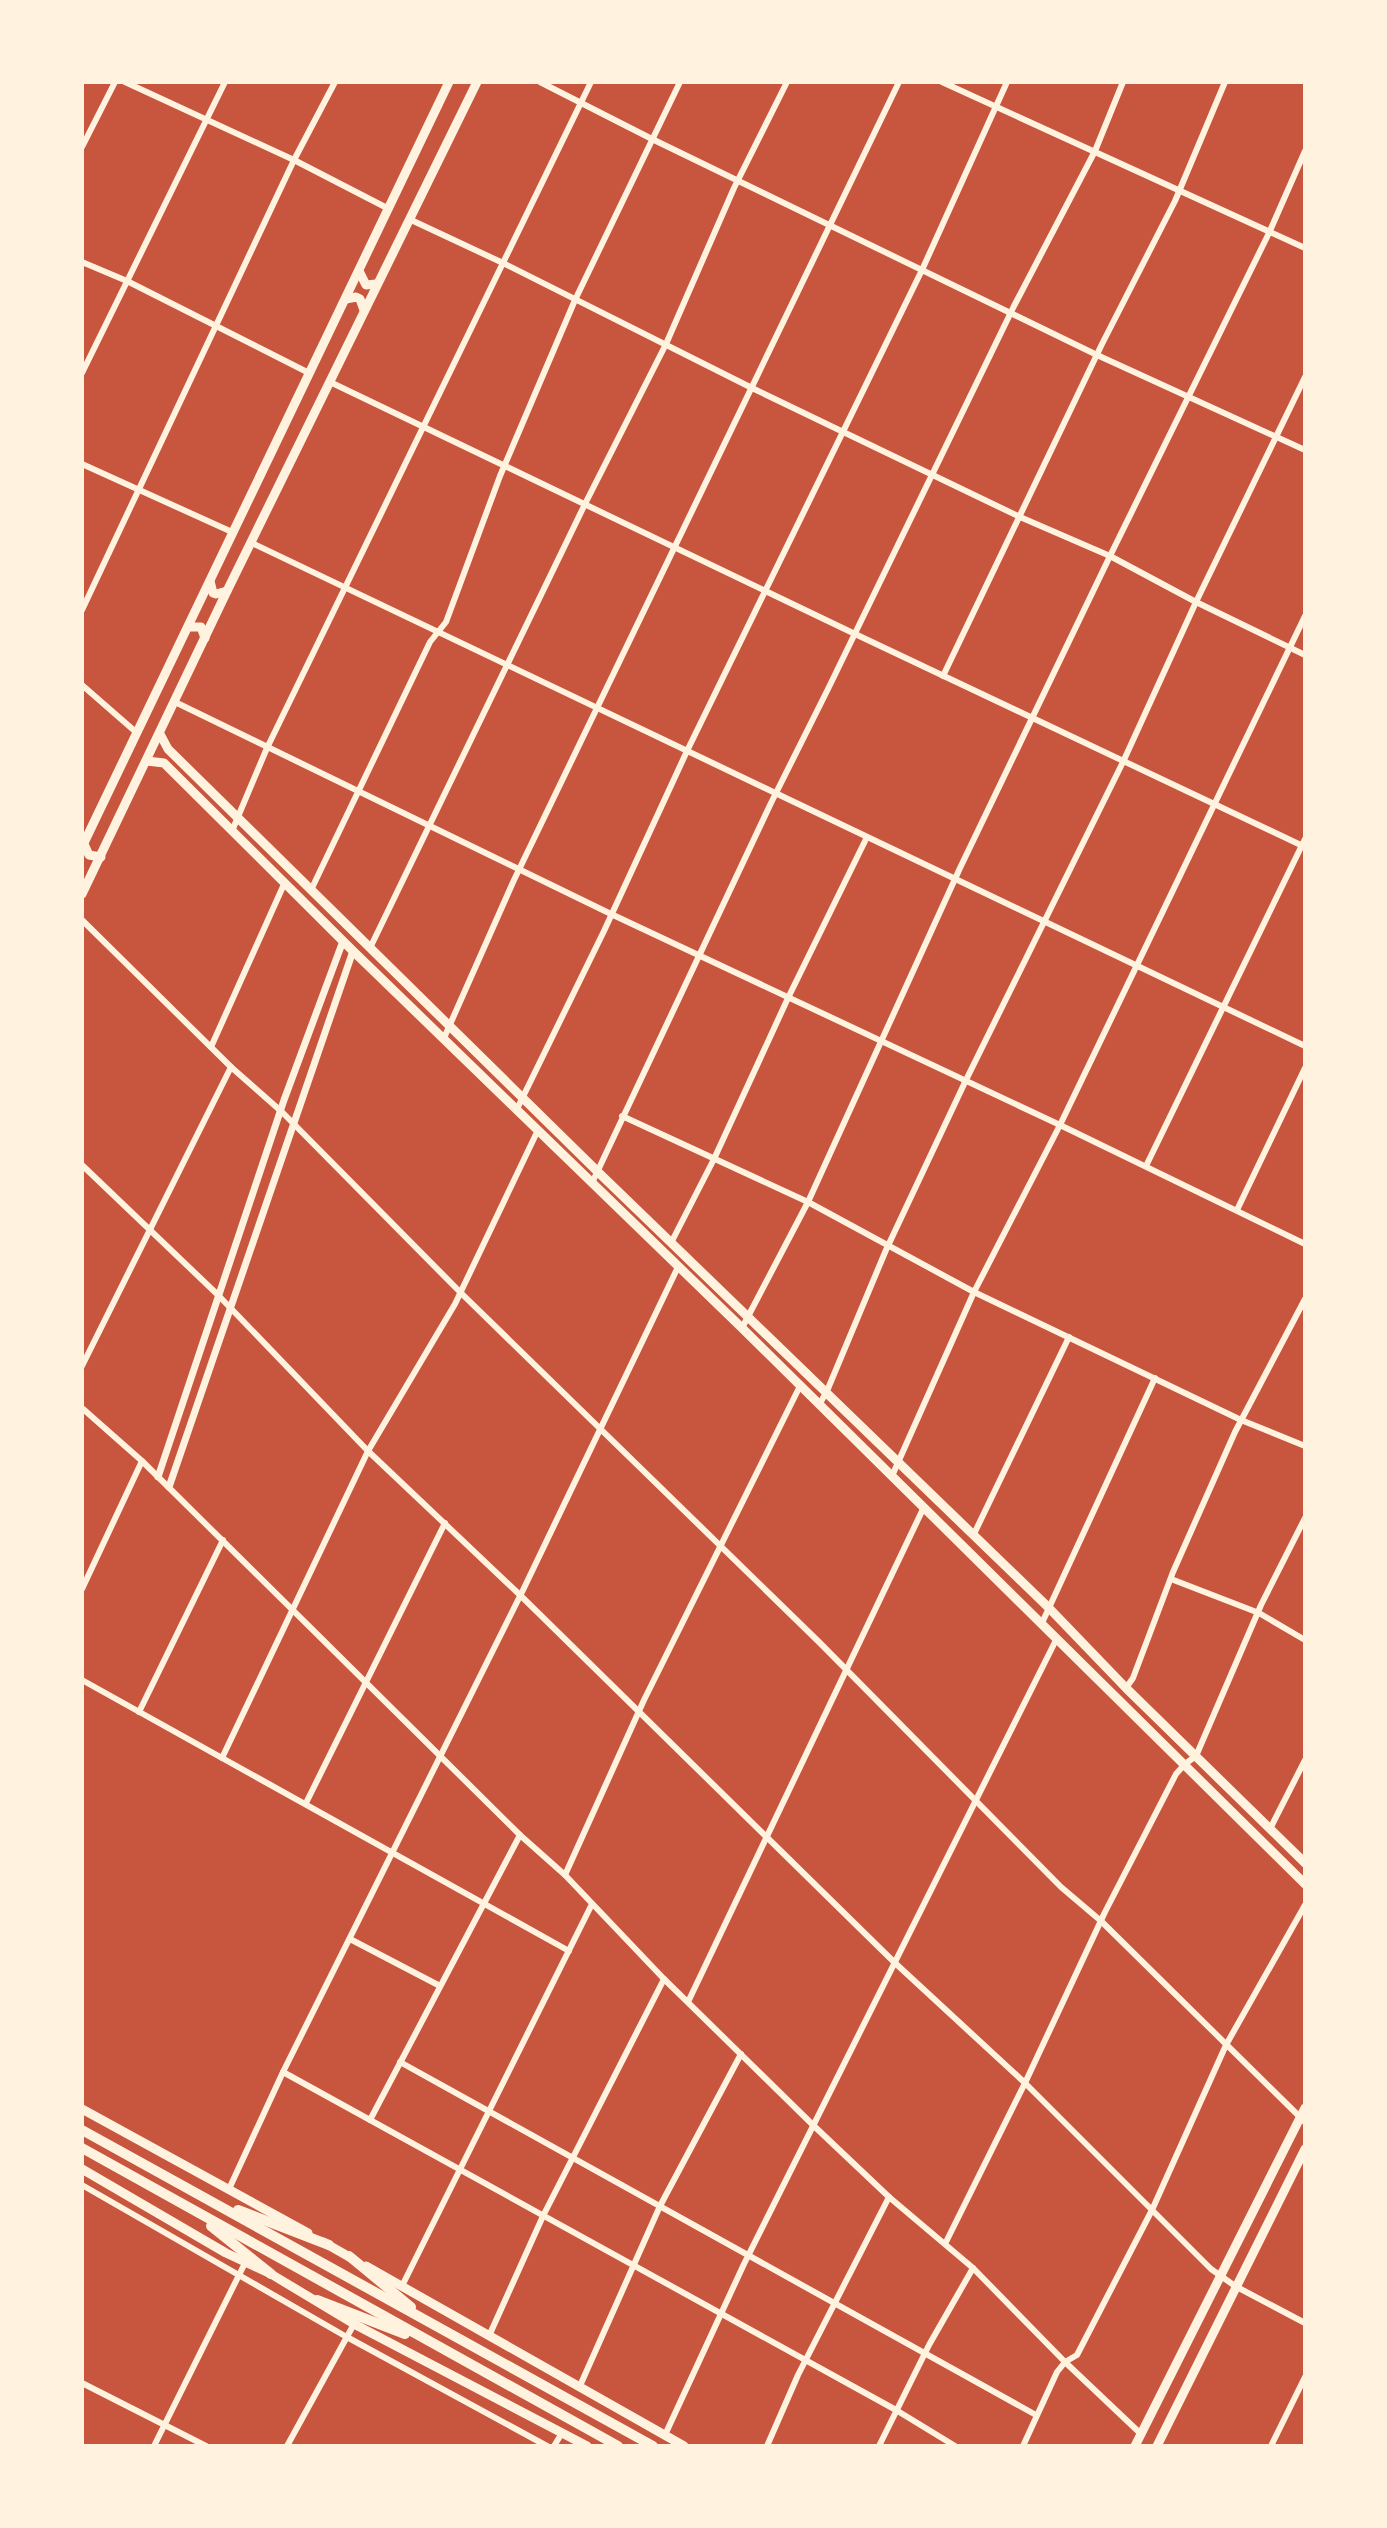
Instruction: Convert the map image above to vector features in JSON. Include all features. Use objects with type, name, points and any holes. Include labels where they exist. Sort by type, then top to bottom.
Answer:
[{"type":"highway","points":[[82,2130],[653,2446]]},
{"type":"highway","points":[[82,2148],[618,2446]]},
{"type":"highway","points":[[203,2196],[329,2245]]},
{"type":"highway","points":[[186,2207],[271,2274]]},
{"type":"highway","points":[[349,2256],[431,2323]]},
{"type":"highway","points":[[317,2300],[432,2344]]},
{"type":"main road","points":[[102,857],[89,855],[83,846],[449,82]]},
{"type":"main road","points":[[82,893],[102,857],[227,590],[477,82]]},
{"type":"main road","points":[[359,271],[366,285],[376,285]]},
{"type":"main road","points":[[346,299],[360,299],[364,310]]},
{"type":"main road","points":[[210,581],[213,593],[227,590]]},
{"type":"main road","points":[[188,627],[201,627],[205,638]]},
{"type":"main road","points":[[160,734],[168,749],[597,1171],[1049,1608],[1126,1688],[1305,1863]]},
{"type":"main road","points":[[147,761],[164,764],[1185,1763],[1305,1884]]},
{"type":"main road","points":[[1135,2446],[1302,2120],[1305,2108]]},
{"type":"main road","points":[[82,2109],[349,2256],[684,2446]]},
{"type":"main road","points":[[1157,2446],[1305,2149]]},
{"type":"main road","points":[[83,2171],[245,2263],[271,2274],[354,2324],[587,2446]]},
{"type":"street","points":[[82,147],[114,82]]},
{"type":"street","points":[[125,82],[294,160],[389,209]]},
{"type":"street","points":[[82,373],[225,82]]},
{"type":"street","points":[[82,610],[294,160],[335,82]]},
{"type":"street","points":[[540,82],[1097,355],[1305,450]]},
{"type":"street","points":[[232,831],[267,748],[591,82]]},
{"type":"street","points":[[311,890],[430,642],[446,622],[506,466],[575,300],[680,82]]},
{"type":"street","points":[[370,948],[585,504],[666,344],[738,180],[787,82]]},
{"type":"street","points":[[444,1038],[520,870],[899,82]]},
{"type":"street","points":[[942,82],[1305,248]]},
{"type":"street","points":[[517,1109],[687,751],[922,270],[1007,82]]},
{"type":"street","points":[[593,1183],[622,1116],[776,792],[1010,312],[1095,151],[1124,82]]},
{"type":"street","points":[[943,676],[1179,190],[1225,82]]},
{"type":"street","points":[[741,1328],[808,1202],[956,878],[1269,233],[1305,151]]},
{"type":"street","points":[[409,219],[932,475],[1110,556],[1305,655]]},
{"type":"street","points":[[82,262],[127,281],[309,373]]},
{"type":"street","points":[[819,1405],[889,1245],[966,1080],[1123,761],[1196,602],[1305,377]]},
{"type":"street","points":[[330,382],[943,676],[1214,804],[1304,843],[1146,1166]]},
{"type":"street","points":[[82,464],[232,532]]},
{"type":"street","points":[[252,543],[1305,1046]]},
{"type":"street","points":[[892,1476],[974,1292],[1060,1125],[1305,617]]},
{"type":"street","points":[[82,684],[137,733]]},
{"type":"street","points":[[175,702],[611,914],[966,1080],[1305,1244]]},
{"type":"street","points":[[671,1243],[714,1159],[867,836]]},
{"type":"street","points":[[211,1047],[285,882]]},
{"type":"street","points":[[82,920],[231,1067],[282,1112],[461,1293],[721,1546],[1062,1887],[1101,1921],[1302,2120]]},
{"type":"street","points":[[158,1477],[218,1296],[343,941]]},
{"type":"street","points":[[169,1487],[353,951]]},
{"type":"street","points":[[82,1366],[231,1067]]},
{"type":"street","points":[[1237,1210],[1305,1068]]},
{"type":"street","points":[[622,1116],[808,1202],[974,1292],[1241,1420],[1305,1446]]},
{"type":"street","points":[[222,1758],[368,1451],[461,1293],[538,1130]]},
{"type":"street","points":[[82,1165],[218,1296],[368,1451],[520,1595],[894,1962],[1025,2083],[1211,2269],[1235,2286],[1305,2323]]},
{"type":"street","points":[[229,2189],[283,2072],[520,1595],[678,1267]]},
{"type":"street","points":[[1126,1688],[1133,1678],[1171,1579],[1241,1420],[1305,1300]]},
{"type":"street","points":[[973,1536],[1069,1337]]},
{"type":"street","points":[[1042,1623],[1155,1378]]},
{"type":"street","points":[[565,1875],[638,1713],[800,1386]]},
{"type":"street","points":[[82,1408],[169,1487],[520,1835],[565,1875],[664,1979],[814,2126],[889,2197],[973,2268],[1065,2362],[1141,2434]]},
{"type":"street","points":[[82,1589],[142,1461]]},
{"type":"street","points":[[688,2002],[923,1508]]},
{"type":"street","points":[[945,2244],[1101,1921],[1176,1774],[1185,1763],[1196,1756],[1259,1613],[1305,1518]]},
{"type":"street","points":[[306,1803],[445,1523]]},
{"type":"street","points":[[139,1712],[222,1540]]},
{"type":"street","points":[[1171,1579],[1259,1613],[1305,1640]]},
{"type":"street","points":[[665,2435],[749,2256],[1057,1638]]},
{"type":"street","points":[[82,1680],[569,1951]]},
{"type":"street","points":[[1270,1829],[1305,1760]]},
{"type":"street","points":[[370,2120],[520,1835]]},
{"type":"street","points":[[402,2286],[592,1904]]},
{"type":"street","points":[[1023,2446],[1057,2372],[1065,2362],[1077,2355],[1152,2210],[1226,2045],[1305,1905]]},
{"type":"street","points":[[350,1939],[440,1986]]},
{"type":"street","points":[[489,2336],[543,2216],[664,1979]]},
{"type":"street","points":[[579,2388],[660,2206],[741,2054]]},
{"type":"street","points":[[400,2062],[1036,2415]]},
{"type":"street","points":[[283,2072],[896,2410],[955,2446]]},
{"type":"street","points":[[82,2185],[345,2336],[547,2446]]},
{"type":"street","points":[[767,2446],[805,2360],[889,2197]]},
{"type":"street","points":[[154,2446],[245,2263]]},
{"type":"street","points":[[879,2446],[925,2354],[973,2268]]},
{"type":"street","points":[[287,2446],[345,2336],[354,2324]]},
{"type":"street","points":[[1271,2446],[1305,2377]]},
{"type":"street","points":[[82,2383],[206,2446]]},
{"type":"street","points":[[554,2446],[562,2433]]}]
